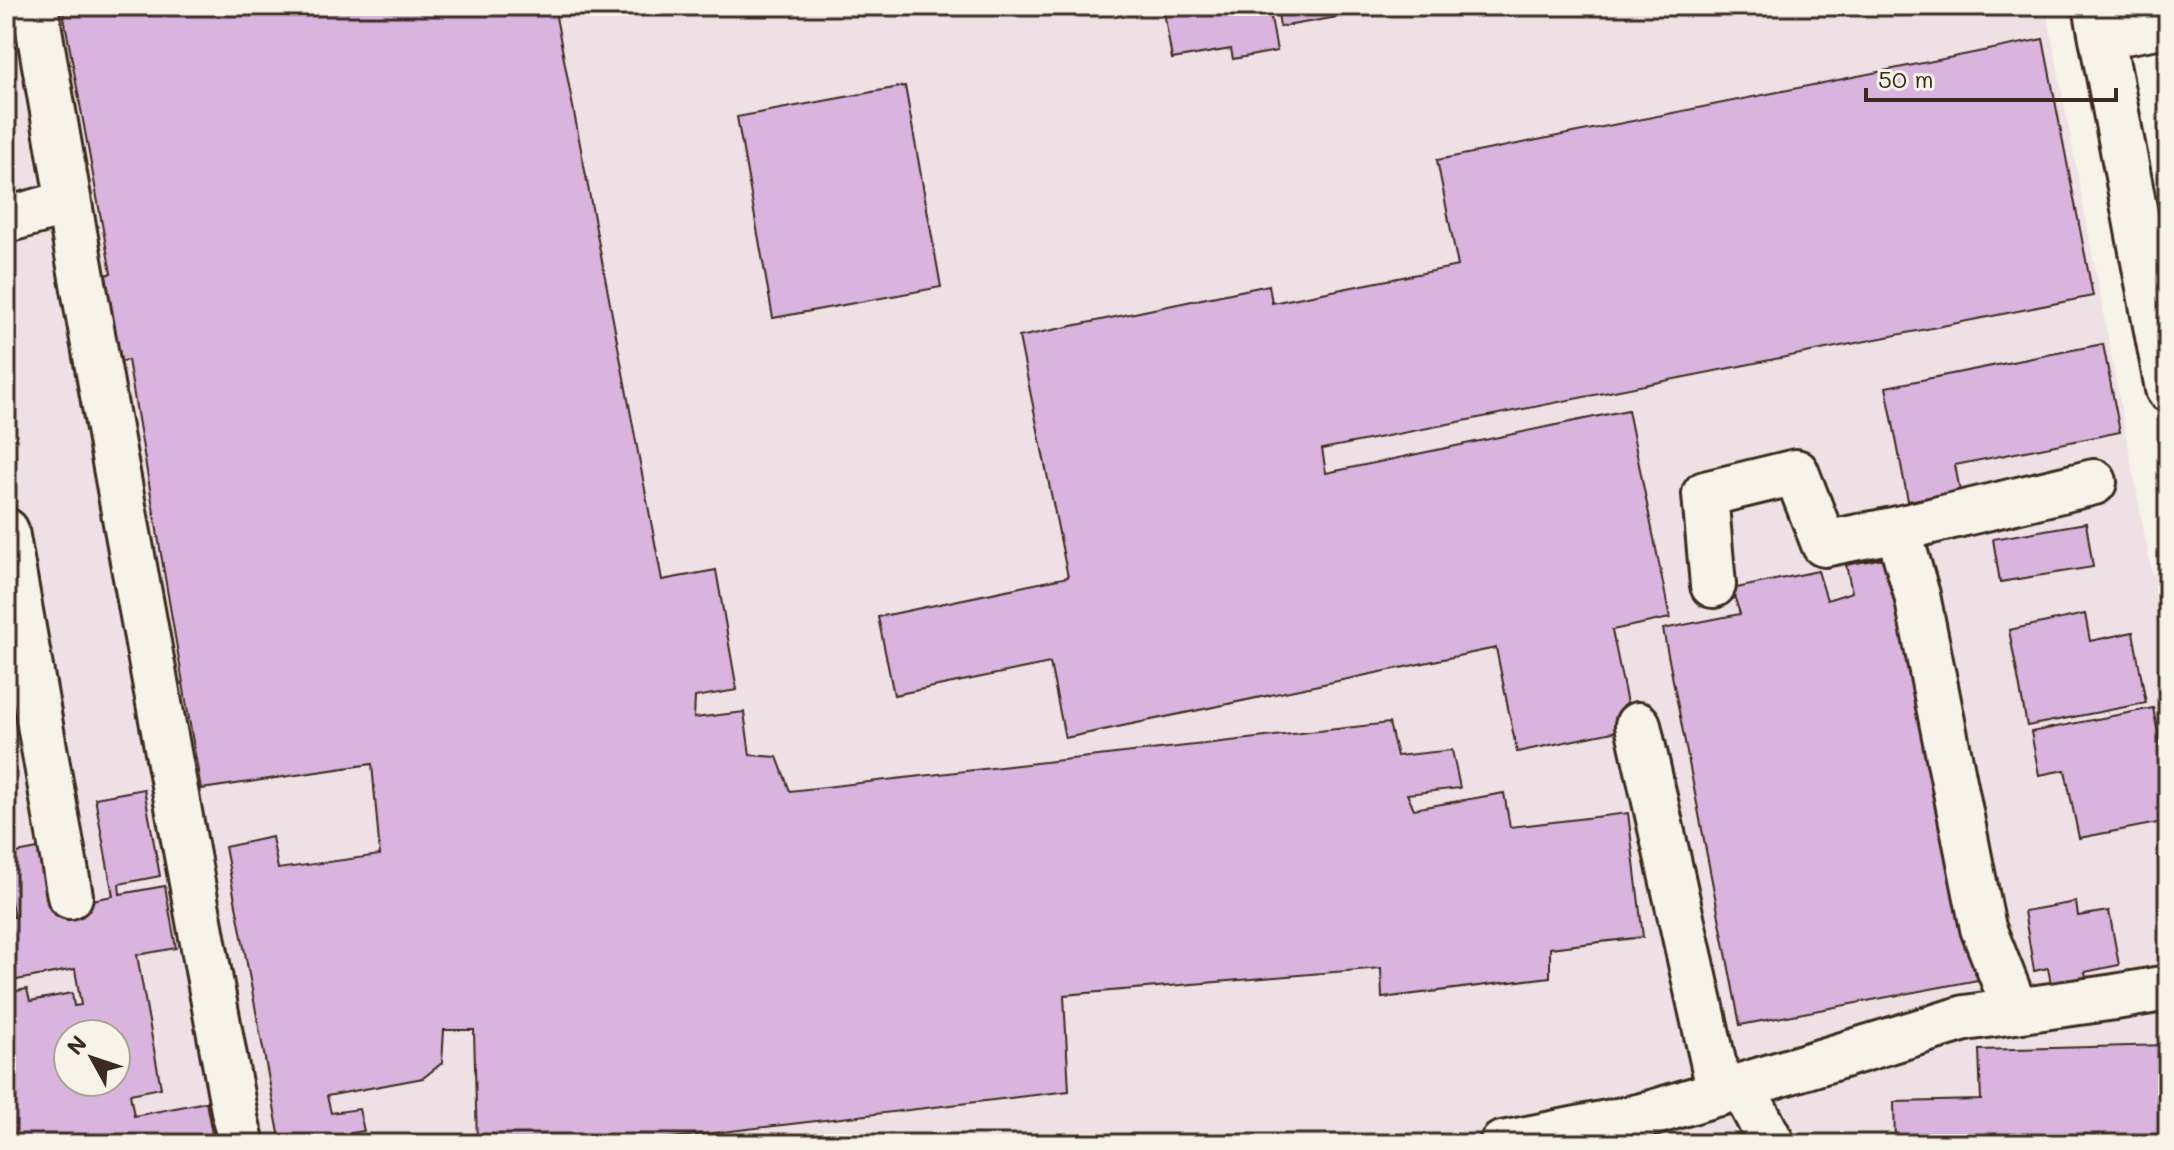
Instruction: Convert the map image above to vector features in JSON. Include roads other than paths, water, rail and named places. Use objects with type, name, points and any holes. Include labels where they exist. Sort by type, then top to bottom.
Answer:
[{"type":"street","points":[[35,6],[68,203],[242,1144]]},
{"type":"street","points":[[2168,24],[2099,21],[2168,389]]},
{"type":"street","points":[[6,220],[68,203]]},
{"type":"street","points":[[1713,585],[1705,494],[1796,472],[1824,544],[2094,482]]},
{"type":"street","points":[[1898,529],[1917,595],[1983,928],[2016,1011]]},
{"type":"street","points":[[6,531],[70,896]]},
{"type":"street","points":[[1638,725],[1731,1089],[1772,1144]]},
{"type":"street","points":[[1502,1144],[1642,1116],[1965,1018],[2168,988]]}]
